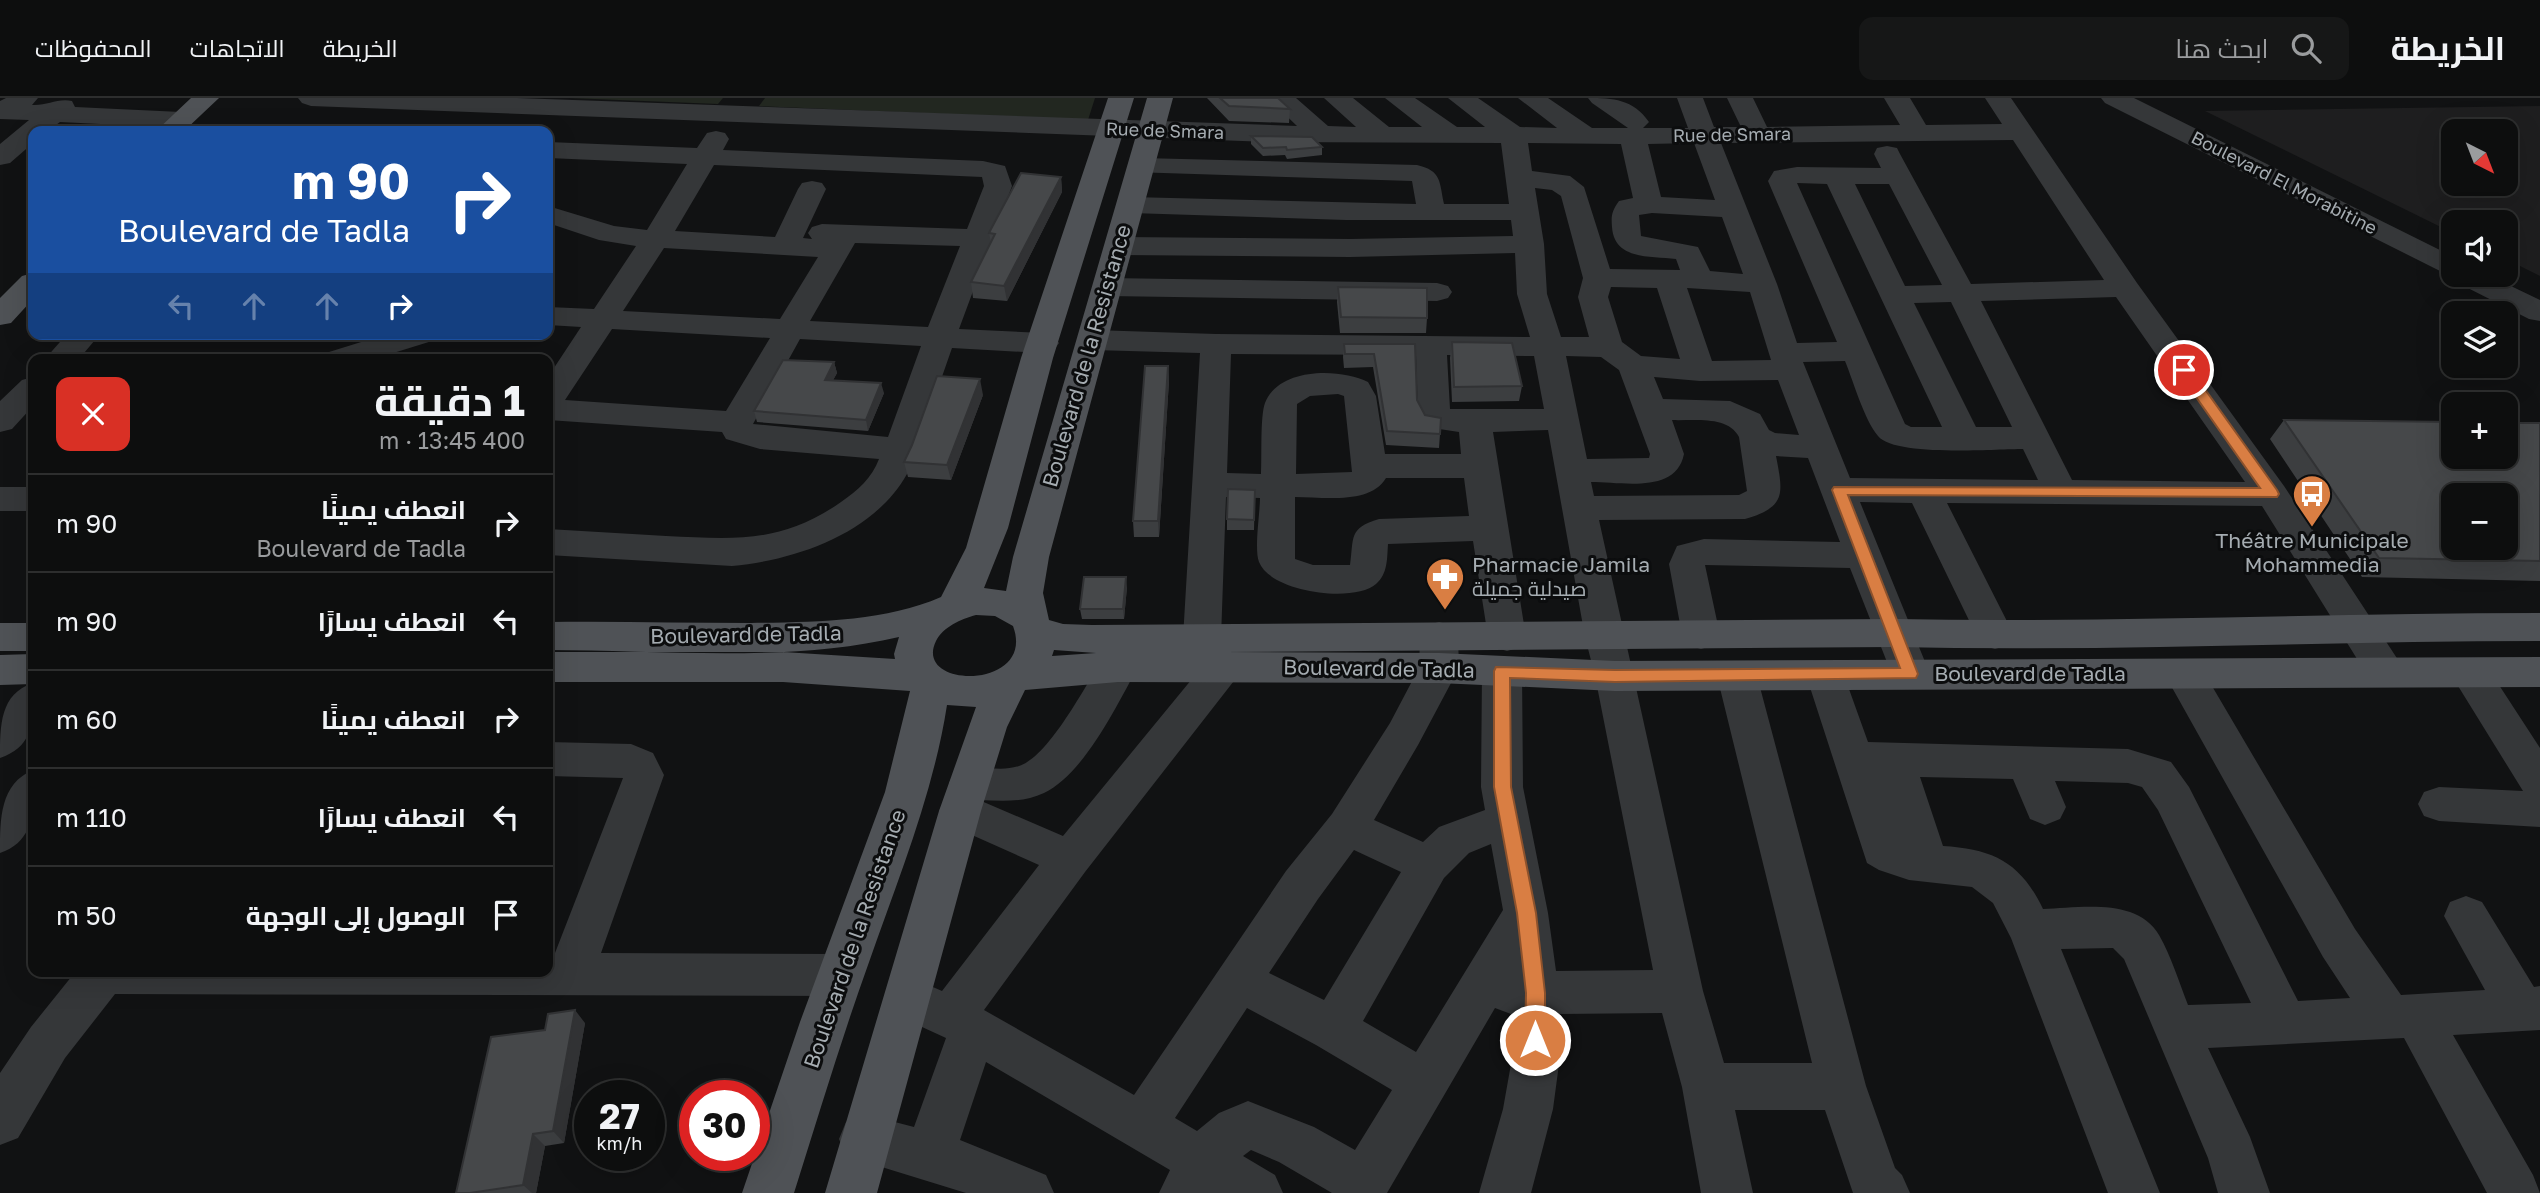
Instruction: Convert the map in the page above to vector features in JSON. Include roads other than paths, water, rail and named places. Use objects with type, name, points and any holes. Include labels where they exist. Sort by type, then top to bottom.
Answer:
[{"type":"main road","points":[[183,126],[206,98]]},
{"type":"main road","points":[[184,126],[230,98]]},
{"type":"main road","name":"Boulevard de la Resistance","points":[[768,1193],[841,975],[912,779],[922,742],[927,680],[916,667],[913,655],[915,643],[920,631],[949,608],[974,575],[983,554],[1011,445],[1121,98]]},
{"type":"main road","name":"Boulevard de la Resistance","points":[[850,1193],[905,997],[987,727],[1012,679],[1031,659],[1037,640],[1024,601],[1031,557],[1160,98]]},
{"type":"main road","points":[[0,287],[28,260]]},
{"type":"main road","points":[[0,316],[28,287]]},
{"type":"main road","points":[[949,608],[983,600],[1000,602],[1015,607],[1031,624]]},
{"type":"main road","name":"Boulevard de Tadla","points":[[553,636],[835,635],[875,630],[949,608]]},
{"type":"main road","name":"Boulevard de Tadla","points":[[1031,624],[1063,638],[1213,653],[1438,652],[1610,656],[1737,676],[2540,672]]},
{"type":"main road","name":"Boulevard de Tadla","points":[[1610,656],[1701,635],[1995,635],[2355,627],[2540,627]]},
{"type":"main road","points":[[0,637],[28,637]]},
{"type":"main road","name":"Boulevard de Tadla","points":[[1012,679],[1051,671],[1118,667],[1213,653]]},
{"type":"main road","name":"Boulevard de Tadla","points":[[553,667],[839,667],[927,680]]},
{"type":"main road","points":[[0,670],[28,669]]},
{"type":"main road","points":[[927,680],[954,691],[968,692],[996,687],[1012,679]]},
{"type":"street","points":[[0,112],[25,98]]},
{"type":"street","name":"Rue de Smara","points":[[311,98],[740,106],[1111,130],[1322,135],[1585,135],[1635,123],[1707,135],[2021,132]]},
{"type":"street","points":[[1281,98],[1322,135]]},
{"type":"street","points":[[1337,98],[1383,135]]},
{"type":"street","points":[[1398,98],[1452,136]]},
{"type":"street","points":[[1461,98],[1514,135],[1530,244],[1620,356],[1650,409],[1668,454],[1665,463],[1655,471],[1572,470]]},
{"type":"street","points":[[1531,98],[1585,135]]},
{"type":"street","points":[[1601,98],[1635,123],[1648,201],[1651,205]]},
{"type":"street","points":[[1690,98],[1707,135],[1734,209],[1778,261],[1876,309],[1962,294],[2125,288]]},
{"type":"street","points":[[1740,98],[1757,134]]},
{"type":"street","points":[[1897,98],[1917,132]]},
{"type":"street","points":[[1998,98],[2125,288],[2272,494],[2386,672]]},
{"type":"street","name":"Boulevard El Morabitine","points":[[2114,98],[2441,262]]},
{"type":"street","points":[[435,125],[457,101]]},
{"type":"street","points":[[500,126],[520,103]]},
{"type":"street","points":[[0,112],[63,106],[170,126]]},
{"type":"street","points":[[38,126],[63,106]]},
{"type":"street","points":[[553,394],[655,240],[704,156],[740,106]]},
{"type":"street","points":[[0,157],[28,134]]},
{"type":"street","points":[[1877,134],[1962,294],[2060,491]]},
{"type":"street","points":[[553,150],[982,169],[995,172],[998,187],[901,449],[886,484],[863,505],[824,528],[771,546],[741,552],[713,553],[553,542]]},
{"type":"street","points":[[1142,166],[1418,173],[1425,177],[1431,212]]},
{"type":"street","points":[[1837,176],[1876,309],[1965,439]]},
{"type":"street","points":[[1898,176],[1784,177],[1778,261],[1787,362],[1910,674]]},
{"type":"street","points":[[1520,178],[1560,182],[1574,193],[1569,292],[1548,346],[1680,991],[1706,1087],[1727,1193]]},
{"type":"street","points":[[789,239],[812,189]]},
{"type":"street","points":[[1131,205],[1346,212],[1525,212]]},
{"type":"street","points":[[1700,371],[1683,279],[1688,253],[1680,250],[1647,249],[1626,240],[1625,213],[1629,207],[1651,205],[1734,209]]},
{"type":"street","points":[[1346,212],[1350,248]]},
{"type":"street","points":[[553,216],[609,234],[655,240],[842,241],[977,238]]},
{"type":"street","points":[[842,241],[736,422],[738,431],[760,438],[901,449]]},
{"type":"street","points":[[1120,246],[1430,248],[1530,244]]},
{"type":"street","points":[[1430,248],[1437,292],[1439,344],[1436,416],[1443,421],[1475,422],[1561,419]]},
{"type":"street","points":[[1569,292],[1683,279],[1778,261]]},
{"type":"street","points":[[1108,287],[1437,292]]},
{"type":"street","points":[[2489,287],[2540,312]]},
{"type":"street","points":[[1300,292],[1301,344]]},
{"type":"street","points":[[1876,309],[1857,351],[1895,434],[1905,438],[2033,438]]},
{"type":"street","points":[[553,316],[1043,343]]},
{"type":"street","points":[[66,354],[79,340]]},
{"type":"street","points":[[356,354],[402,340]]},
{"type":"street","points":[[1093,340],[1216,344],[1548,346],[1700,371],[1857,351]]},
{"type":"street","points":[[930,1154],[962,1023],[1070,859],[1213,653],[1211,485],[1216,344]]},
{"type":"street","points":[[1211,485],[1278,486],[1359,484],[1369,478],[1370,466],[1360,396],[1357,389],[1347,384],[1300,387],[1285,396],[1281,404],[1278,486],[1276,560],[1289,574],[1299,577],[1358,578],[1365,575],[1369,569],[1369,540],[1379,532],[1490,528]]},
{"type":"street","points":[[0,421],[28,392]]},
{"type":"street","points":[[553,409],[736,422]]},
{"type":"street","points":[[1580,508],[1745,506],[1760,499],[1765,489],[1756,437],[1748,422],[1730,412],[1650,409]]},
{"type":"street","points":[[1475,422],[1505,654],[1501,760],[1503,787],[1526,913],[1535,993],[1535,1064],[1528,1109],[1505,1193]]},
{"type":"street","points":[[1756,437],[1767,444],[1821,448]]},
{"type":"street","points":[[1370,466],[1479,466]]},
{"type":"street","points":[[1839,490],[1925,493],[2060,491],[2272,494]]},
{"type":"street","points":[[1925,493],[1995,635]]},
{"type":"street","points":[[0,499],[28,499]]},
{"type":"street","points":[[1672,507],[1690,555],[1687,564],[1701,635]]},
{"type":"street","points":[[1690,555],[1704,552],[1865,555]]},
{"type":"street","points":[[1142,1125],[1302,886],[1347,827],[1404,734],[1438,652]]},
{"type":"street","points":[[965,797],[1028,781],[1048,768],[1072,740],[1118,667]]},
{"type":"street","points":[[2470,673],[2540,782]]},
{"type":"street","points":[[2185,675],[2339,943],[2403,1016],[2515,1193]]},
{"type":"street","points":[[1737,676],[1842,1086],[1875,1184],[1884,1193]]},
{"type":"street","points":[[1826,676],[1873,759],[1882,850],[1900,859],[1966,865],[1997,878],[2006,886],[2030,929],[2134,1193]]},
{"type":"street","points":[[0,742],[28,705]]},
{"type":"street","points":[[1873,759],[2128,766],[2156,774],[2174,799],[2285,1024]]},
{"type":"street","points":[[553,760],[624,760],[637,763],[644,772],[570,974]]},
{"type":"street","points":[[2028,764],[2045,807]]},
{"type":"street","points":[[0,835],[28,794]]},
{"type":"street","points":[[965,797],[1070,859]]},
{"type":"street","points":[[2439,804],[2540,809]]},
{"type":"street","points":[[1332,1029],[1429,865],[1454,840],[1509,819]]},
{"type":"street","points":[[1347,827],[1429,865]]},
{"type":"street","points":[[1195,1177],[1222,1140],[1248,1125],[1296,1144],[1361,1188],[1526,913]]},
{"type":"street","points":[[2466,916],[2530,1008]]},
{"type":"street","points":[[2030,929],[2127,930],[2142,948],[2232,1156],[2239,1191]]},
{"type":"street","points":[[553,974],[841,975]]},
{"type":"street","points":[[0,1121],[10,1100],[54,1033],[101,977]]},
{"type":"street","points":[[1238,980],[1332,1029],[1423,1082]]},
{"type":"street","points":[[1477,993],[1680,991]]},
{"type":"street","points":[[905,997],[962,1023],[1142,1125],[1195,1177],[1257,1193]]},
{"type":"street","points":[[2174,1027],[2285,1024],[2530,1008]]},
{"type":"street","points":[[1706,1087],[1842,1086]]},
{"type":"street","points":[[864,1139],[930,1154],[979,1171],[1028,1193]]},
{"type":"place","name":"Théâtre Municipale Mohammedia","points":[[2312,528]]},
{"type":"place","name":"Pharmacie Jamila صيدلية جميلة","points":[[1445,611]]}]
